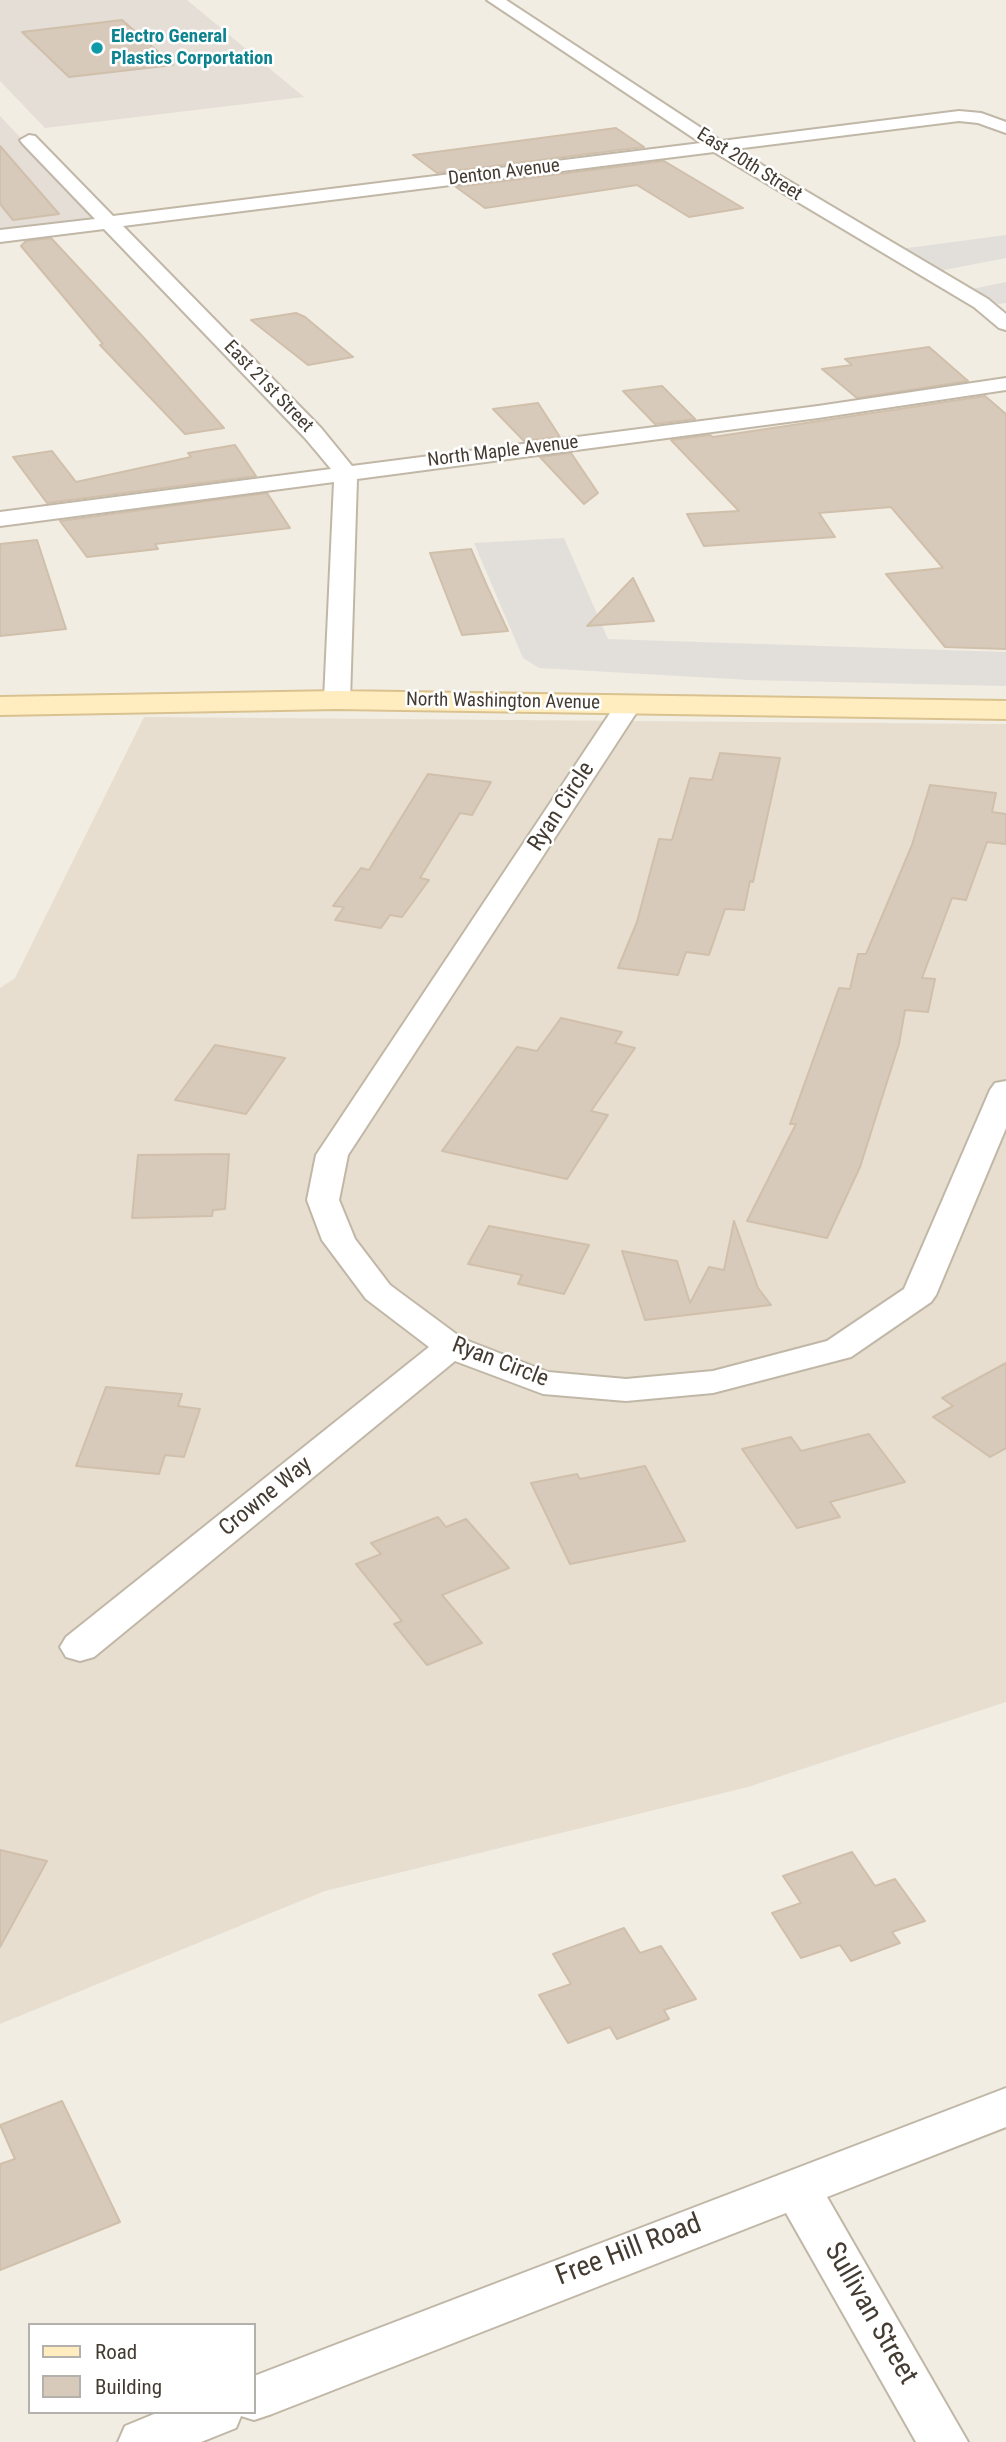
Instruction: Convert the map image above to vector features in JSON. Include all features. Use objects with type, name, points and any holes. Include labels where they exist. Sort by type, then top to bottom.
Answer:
[{"type":"main road","name":"North Washington Avenue","points":[[0,706],[337,700],[1006,710]]},
{"type":"street","name":"East 20th Street","points":[[495,0],[717,146],[981,303],[1006,324]]},
{"type":"street","name":"Denton Avenue","points":[[0,236],[959,116],[981,118],[1006,128]]},
{"type":"street","name":"East 21st Street","points":[[29,140],[313,433],[346,472]]},
{"type":"street","name":"North Maple Avenue","points":[[0,519],[818,412],[1006,384]]},
{"type":"street","points":[[337,700],[346,472]]},
{"type":"street","name":"Ryan Circle","points":[[629,705],[332,1155],[323,1200],[339,1240],[378,1292],[451,1347],[543,1383],[626,1390],[713,1382],[839,1349],[919,1295],[1006,1090]]},
{"type":"street","name":"Crowne Way","points":[[80,1647],[451,1347]]},
{"type":"street","name":"Free Hill Road","points":[[256,2397],[1006,2107]]},
{"type":"street","name":"Sullivan Street","points":[[796,2187],[943,2442]]},
{"type":"street","points":[[144,2442],[213,2414]]},
{"type":"shaded area","points":[[0,0],[187,0],[304,97],[45,128],[0,81]]},
{"type":"shaded area","points":[[0,116],[92,213],[93,218],[88,221],[0,232]]},
{"type":"shaded area","points":[[1006,235],[1006,258],[939,271],[900,249]]},
{"type":"shaded area","points":[[1006,282],[1006,303],[998,304],[972,289]]},
{"type":"shaded area","points":[[564,538],[608,639],[1006,652],[1006,686],[749,680],[539,668],[523,658],[474,543]]},
{"type":"shaded area","points":[[144,717],[1006,724],[1006,1702],[748,1787],[325,1891],[0,2024],[0,988],[15,978]]},
{"type":"building","name":"Electro General Plastics Corportation","points":[[122,20],[173,65],[69,77],[22,32]]},
{"type":"building","points":[[616,128],[644,147],[437,173],[413,155]]},
{"type":"building","points":[[0,146],[59,214],[13,220],[0,204]]},
{"type":"building","points":[[664,161],[743,208],[689,217],[637,185],[485,208],[456,187]]},
{"type":"building","points":[[51,238],[224,428],[185,434],[100,345],[103,344],[21,246],[26,241]]},
{"type":"building","points":[[296,313],[305,317],[353,357],[308,365],[251,320]]},
{"type":"building","points":[[929,347],[968,381],[857,398],[822,369],[852,365],[845,359]]},
{"type":"building","points":[[662,386],[695,419],[655,424],[623,391]]},
{"type":"building","points":[[985,396],[1006,414],[1006,649],[945,647],[886,574],[943,568],[891,507],[819,513],[835,537],[704,546],[687,514],[739,511],[671,440],[710,435],[713,437]]},
{"type":"building","points":[[538,403],[560,437],[524,441],[493,409]]},
{"type":"building","points":[[235,445],[256,476],[47,503],[13,457],[52,451],[76,482],[191,457],[188,453]]},
{"type":"building","points":[[571,453],[598,493],[584,504],[540,457]]},
{"type":"building","points":[[267,493],[290,528],[155,544],[158,549],[87,557],[60,521]]},
{"type":"building","points":[[37,540],[66,629],[0,636],[0,544]]},
{"type":"building","points":[[471,549],[508,631],[462,635],[430,553]]},
{"type":"building","points":[[633,578],[654,621],[587,626]]},
{"type":"building","points":[[720,753],[780,758],[753,882],[750,881],[744,910],[725,909],[709,955],[686,952],[678,975],[618,968],[637,922],[659,839],[672,840],[690,778],[712,780]]},
{"type":"building","points":[[428,774],[491,782],[472,815],[460,813],[420,878],[429,880],[402,917],[390,915],[381,928],[335,920],[344,907],[333,906],[361,868],[369,870]]},
{"type":"building","points":[[930,785],[996,793],[992,812],[1006,814],[1006,844],[987,842],[966,900],[952,898],[922,978],[935,979],[928,1012],[905,1010],[899,1044],[860,1167],[827,1238],[747,1221],[796,1124],[790,1124],[839,988],[850,989],[858,954],[866,954],[912,845]]},
{"type":"building","points":[[561,1018],[622,1032],[615,1043],[635,1048],[591,1111],[608,1115],[567,1179],[442,1151],[517,1047],[537,1051]]},
{"type":"building","points":[[215,1045],[285,1058],[246,1114],[175,1100]]},
{"type":"building","points":[[229,1154],[225,1209],[213,1210],[212,1216],[132,1218],[138,1155]]},
{"type":"building","points":[[734,1221],[758,1288],[771,1305],[645,1320],[622,1251],[677,1261],[690,1303],[709,1267],[724,1270]]},
{"type":"building","points":[[489,1226],[589,1245],[564,1294],[518,1284],[522,1275],[468,1264]]},
{"type":"building","points":[[1006,1363],[1006,1448],[990,1457],[933,1417],[953,1406],[942,1398]]},
{"type":"building","points":[[106,1387],[182,1394],[178,1406],[200,1409],[184,1457],[165,1455],[159,1474],[76,1466]]},
{"type":"building","points":[[869,1434],[905,1482],[830,1502],[840,1517],[797,1528],[742,1449],[791,1437],[801,1451]]},
{"type":"building","points":[[645,1466],[685,1541],[570,1564],[531,1483],[577,1474],[580,1479]]},
{"type":"building","points":[[438,1517],[446,1527],[466,1519],[509,1568],[442,1595],[482,1643],[427,1665],[394,1624],[402,1621],[356,1564],[381,1554],[371,1543]]},
{"type":"building","points":[[0,1850],[47,1861],[0,1947]]},
{"type":"building","points":[[852,1852],[875,1886],[895,1879],[925,1921],[892,1932],[900,1943],[851,1961],[840,1945],[801,1958],[772,1913],[801,1903],[783,1876]]},
{"type":"building","points":[[624,1928],[640,1953],[661,1946],[696,1999],[664,2010],[669,2019],[617,2039],[610,2027],[568,2043],[539,1995],[571,1984],[553,1954]]},
{"type":"building","points":[[62,2101],[120,2222],[0,2270],[0,2164],[15,2159],[0,2125]]},
{"type":"place","name":"Electro General Plastics Corportation","points":[[97,48]]}]
